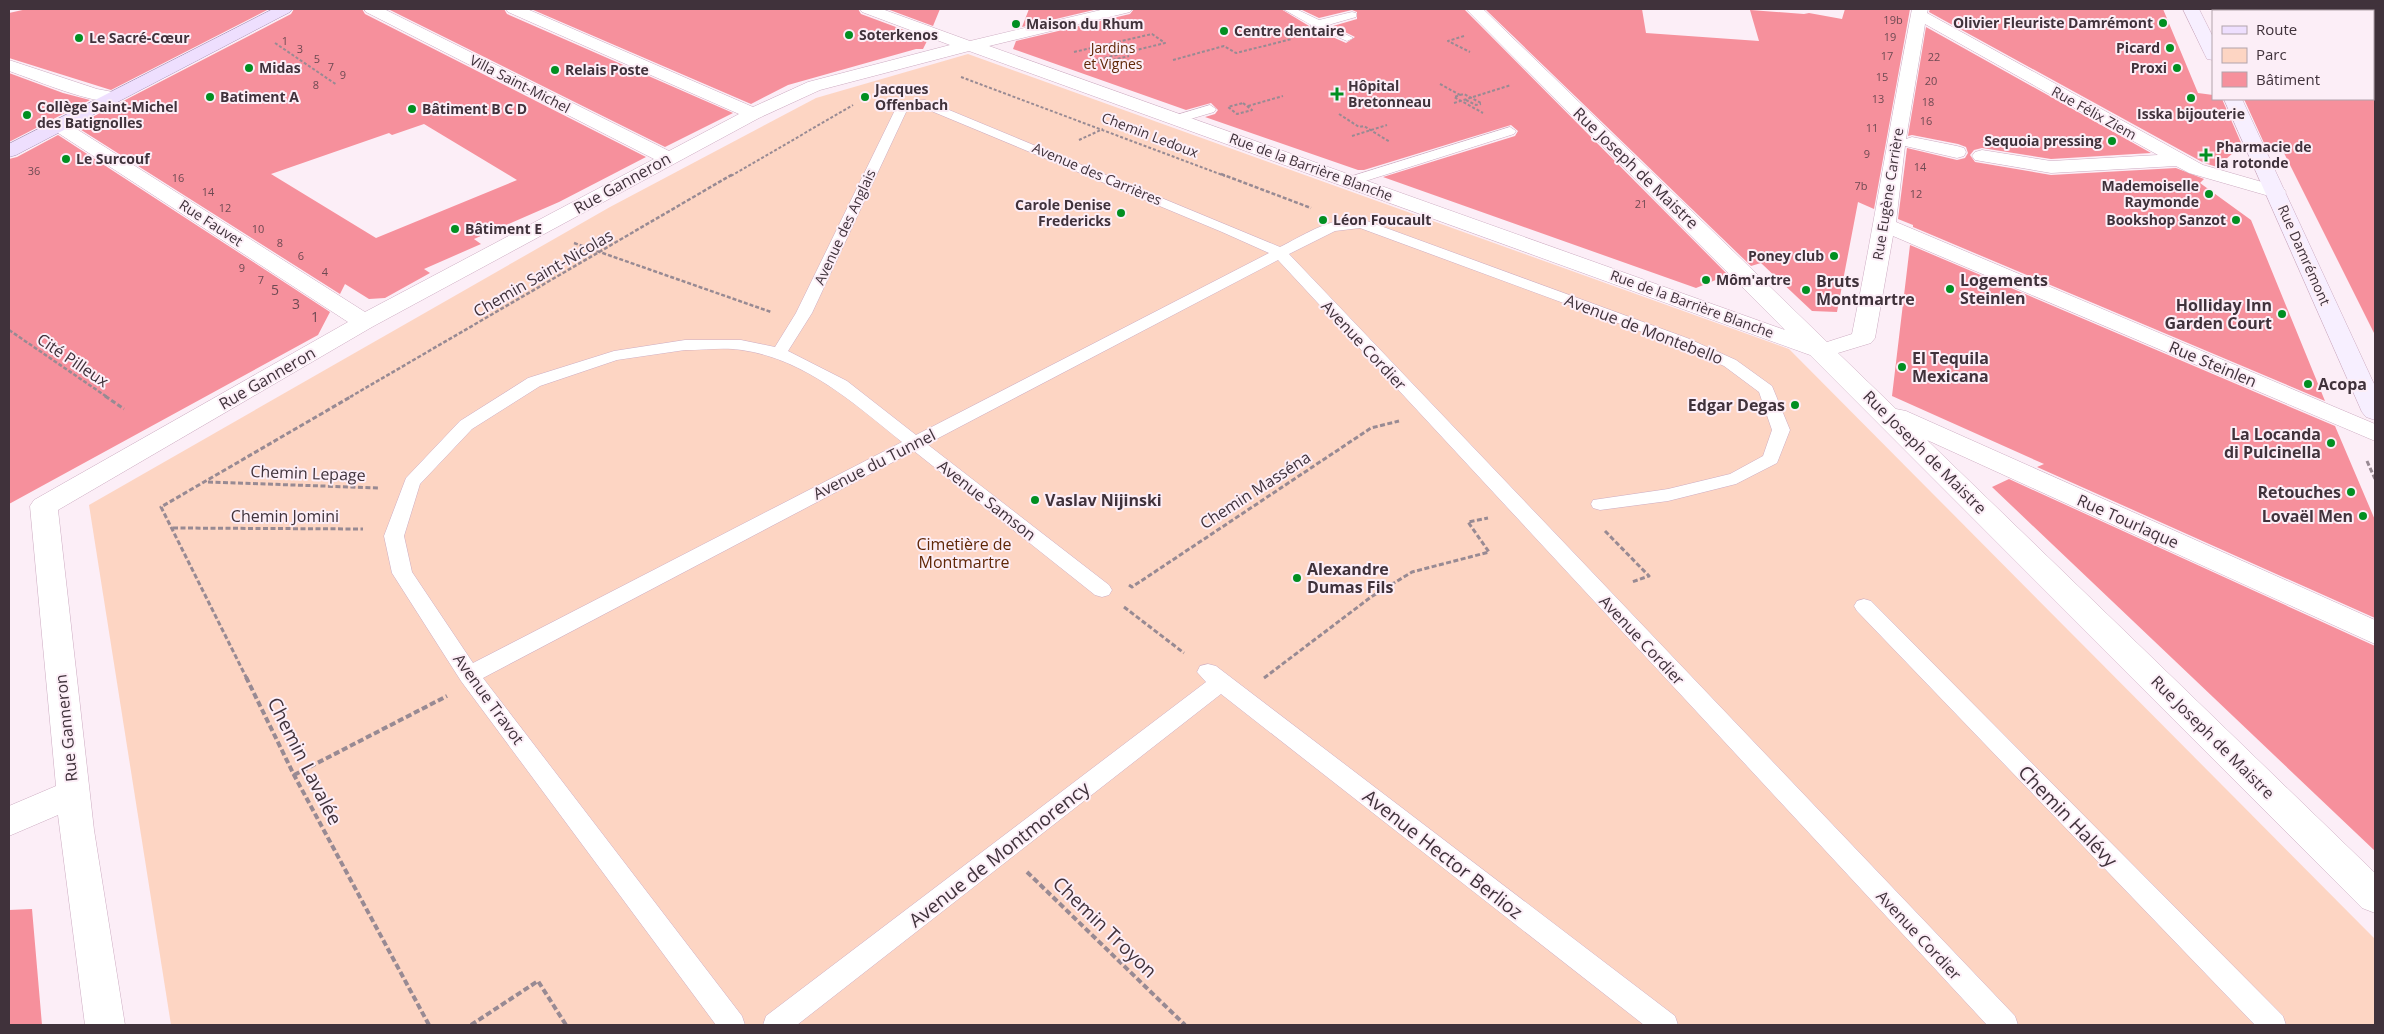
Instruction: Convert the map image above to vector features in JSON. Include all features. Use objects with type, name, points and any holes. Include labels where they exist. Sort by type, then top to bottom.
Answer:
[{"type":"main road","points":[[9,151],[284,9]]},
{"type":"street","name":"Villa Saint-Michel","points":[[372,9],[667,158]]},
{"type":"street","points":[[514,9],[754,114]]},
{"type":"street","name":"Rue Ganneron","points":[[105,1025],[73,794],[44,506],[364,322],[667,158],[814,86],[968,45],[1124,9]]},
{"type":"street","name":"Rue Joseph de Maistre","points":[[1474,9],[2375,897]]},
{"type":"street","points":[[2191,9],[2212,53]]},
{"type":"street","name":"Rue de la Barrière Blanche","points":[[874,10],[946,39],[968,45],[1177,119],[1822,351]]},
{"type":"street","name":"Rue Eugène Carrière","points":[[1822,351],[1863,338],[1885,225],[1896,140],[1920,12]]},
{"type":"street","name":"Rue Félix Ziem","points":[[1920,12],[2178,160],[2196,169],[2276,192]]},
{"type":"street","points":[[9,66],[94,94],[112,98]]},
{"type":"street","name":"Rue Damrémont","points":[[2233,100],[2375,412]]},
{"type":"street","name":"Rue Fauvet","points":[[58,125],[364,322]]},
{"type":"street","points":[[1912,143],[1957,152]]},
{"type":"street","points":[[1982,156],[2050,167],[2178,160]]},
{"type":"street","name":"Rue Steinlen","points":[[1885,225],[2375,433]]},
{"type":"street","name":"Rue Tourlaque","points":[[1880,408],[2375,633]]},
{"type":"street","points":[[9,820],[73,794]]},
{"type":"lane","points":[[1288,9],[1347,38]]},
{"type":"lane","points":[[1310,34],[1318,24],[1352,15]]},
{"type":"lane","name":"Avenue des Carrières","points":[[911,105],[925,104],[1218,225],[1280,253]]},
{"type":"lane","name":"Avenue des Anglais","points":[[779,353],[804,314],[902,108],[911,105]]},
{"type":"lane","points":[[1177,119],[1210,109]]},
{"type":"lane","points":[[1351,181],[1510,130]]},
{"type":"lane","points":[[1280,253],[1336,226],[1351,223]]},
{"type":"lane","name":"Avenue de Montebello","points":[[1351,223],[1362,224],[1681,341],[1730,363],[1766,390],[1781,430],[1771,459],[1736,478],[1668,495],[1600,504]]},
{"type":"lane","name":"Avenue Cordier","points":[[1280,253],[1598,594],[2005,1025]]},
{"type":"lane","name":"Avenue du Tunnel","points":[[472,678],[913,443],[1280,253]]},
{"type":"lane","name":"Avenue Samson","points":[[534,382],[614,356],[685,345],[741,345],[779,353],[840,385],[1102,590]]},
{"type":"lane","name":"Avenue Travot","points":[[534,382],[466,425],[412,482],[394,536],[402,573],[472,678],[732,1025]]},
{"type":"lane","name":"Chemin Halévy","points":[[1864,606],[2272,1025]]},
{"type":"lane","name":"Avenue de Montmorency","points":[[776,1025],[1223,684]]},
{"type":"lane","name":"Avenue Hector Berlioz","points":[[1223,684],[1665,1025]]},
{"type":"path","points":[[1072,51],[1080,52],[1152,34],[1165,43],[1096,60],[1100,63],[1129,56]]},
{"type":"path","points":[[1173,60],[1224,46],[1236,53],[1310,34]]},
{"type":"path","points":[[1465,36],[1448,41],[1470,52]]},
{"type":"path","points":[[269,39],[337,85]]},
{"type":"path","points":[[1111,44],[1124,53]]},
{"type":"path","name":"Chemin Ledoux","points":[[959,76],[1104,128],[1351,223]]},
{"type":"path","points":[[1440,84],[1460,95]]},
{"type":"path","points":[[1454,103],[1515,84]]},
{"type":"path","points":[[1466,100],[1476,105],[1481,103],[1464,94],[1454,97],[1486,115]]},
{"type":"path","points":[[1247,106],[1252,110],[1237,114],[1228,107],[1243,103],[1247,106],[1283,96]]},
{"type":"path","name":"Chemin Saint-Nicolas","points":[[161,507],[860,103]]},
{"type":"path","points":[[1339,114],[1359,127],[1364,126],[1395,145]]},
{"type":"path","points":[[1352,136],[1387,125]]},
{"type":"path","points":[[1077,142],[1104,128]]},
{"type":"path","points":[[566,240],[767,312],[804,314]]},
{"type":"path","name":"Cité Pilleux","points":[[9,330],[124,409]]},
{"type":"path","name":"Chemin Masséna","points":[[1102,590],[1117,580],[1132,586],[1371,428],[1429,414]]},
{"type":"path","name":"Chemin Lepage","points":[[206,482],[410,489]]},
{"type":"path","points":[[1598,594],[1649,576],[1599,525],[1611,522],[1600,504]]},
{"type":"path","name":"Chemin Lavalée","points":[[161,507],[294,775],[430,1025]]},
{"type":"path","points":[[1102,590],[1223,684],[1412,572],[1489,552],[1468,522],[1488,518]]},
{"type":"path","name":"Chemin Jomini","points":[[173,528],[397,529]]},
{"type":"path","points":[[294,775],[472,678]]},
{"type":"path","name":"Chemin Troyon","points":[[1004,851],[1185,1025]]},
{"type":"path","points":[[471,1025],[538,982],[566,1025]]},
{"type":"green space","name":"Cimetière de Montmartre","points":[[968,54],[1789,349],[2375,939],[2375,1025],[171,1025],[89,505],[610,207],[816,98]]},
{"type":"building","points":[[27,9],[269,9],[111,90],[9,58],[9,13]]},
{"type":"building","points":[[294,9],[362,9],[365,14],[646,157],[559,202],[474,239],[481,244],[424,269],[430,273],[385,298],[369,299],[345,284],[340,294],[75,126],[291,14]],"holes":[[[424,124],[517,180],[376,238],[271,174],[389,133],[392,135]]]},
{"type":"building","points":[[388,9],[504,9],[507,14],[733,113],[665,147]]},
{"type":"building","points":[[531,9],[858,9],[861,14],[928,39],[923,49],[916,49],[788,85],[751,104]]},
{"type":"building","points":[[887,9],[940,9],[933,26]]},
{"type":"building","points":[[1029,9],[1098,9],[1022,27]]},
{"type":"building","name":"Hôpital Bretonneau","points":[[1134,9],[1281,9],[1309,26],[1310,30],[1319,31],[1346,43],[1355,37],[1333,26],[1357,19],[1357,12],[1352,10],[1319,18],[1300,9],[1464,9],[1728,275],[1696,288],[1383,177],[1515,136],[1518,131],[1511,125],[1364,170],[1358,170],[1205,117],[1215,114],[1218,110],[1211,103],[1186,110],[1013,49],[1016,41],[1130,14]]},
{"type":"building","points":[[1485,9],[1642,9],[1646,33],[1759,41],[1750,10],[1809,13],[1842,19],[1845,9],[1910,9],[1874,209],[1858,202],[1837,312],[1812,311],[1761,263],[1751,266]]},
{"type":"building","points":[[1930,9],[2163,9],[2198,93],[2212,95],[2212,100],[2222,100],[2242,145],[2217,167],[2204,163],[1929,12]]},
{"type":"building","points":[[1926,27],[2151,153],[2051,159],[1982,148],[1974,150],[1970,155],[1975,162],[2051,175],[2176,168],[2204,179],[2200,183],[2251,220],[2325,401],[1898,219],[1907,148],[1957,160],[1965,158],[1968,153],[1966,147],[1958,144],[1912,135],[1908,136]]},
{"type":"building","name":"Collège Saint-Michel des Batignolles","points":[[9,73],[63,93],[90,100],[9,142]]},
{"type":"building","points":[[2375,99],[2375,335],[2280,145],[2264,143],[2244,100]]},
{"type":"building","points":[[58,135],[330,312],[318,335],[9,504],[9,159],[17,157]]},
{"type":"building","points":[[1910,245],[2335,426],[2375,520],[2375,618],[2037,467],[2044,464],[1892,396]]},
{"type":"building","points":[[2009,479],[2375,646],[2375,851],[1992,487]]},
{"type":"building","points":[[32,909],[42,1025],[9,1025],[9,910]]},
{"type":"place","name":"Olivier Fleuriste Damrémont","points":[[2163,23]]},
{"type":"place","name":"Maison du Rhum","points":[[1016,24]]},
{"type":"place","name":"Centre dentaire","points":[[1224,31]]},
{"type":"place","name":"Soterkenos","points":[[849,35]]},
{"type":"place","name":"Le Sacré-Cœur","points":[[79,38]]},
{"type":"place","name":"Picard","points":[[2170,48]]},
{"type":"place","name":"Midas","points":[[249,68]]},
{"type":"place","name":"Proxi","points":[[2177,68]]},
{"type":"place","name":"Relais Poste","points":[[555,70]]},
{"type":"place","name":"Hôpital Bretonneau","points":[[1337,94]]},
{"type":"place","name":"Batiment A","points":[[210,97]]},
{"type":"place","name":"Jacques Offenbach","points":[[865,97]]},
{"type":"place","name":"Isska bijouterie","points":[[2191,98]]},
{"type":"place","name":"Bâtiment B C D","points":[[412,109]]},
{"type":"place","name":"Collège Saint-Michel des Batignolles","points":[[27,115]]},
{"type":"place","name":"Sequoia pressing","points":[[2112,141]]},
{"type":"place","name":"Pharmacie de la rotonde","points":[[2206,155]]},
{"type":"place","name":"Le Surcouf","points":[[66,159]]},
{"type":"place","name":"Mademoiselle Raymonde","points":[[2209,194]]},
{"type":"place","name":"Carole Denise Fredericks","points":[[1121,213]]},
{"type":"place","name":"Léon Foucault","points":[[1323,220]]},
{"type":"place","name":"Bookshop Sanzot","points":[[2236,220]]},
{"type":"place","name":"Bâtiment E","points":[[455,229]]},
{"type":"place","name":"Poney club","points":[[1834,256]]},
{"type":"place","name":"Môm'artre","points":[[1706,280]]},
{"type":"place","name":"Logements Steinlen","points":[[1950,289]]},
{"type":"place","name":"Bruts Montmartre","points":[[1806,290]]},
{"type":"place","name":"Holliday Inn Garden Court","points":[[2282,314]]},
{"type":"place","name":"El Tequila Mexicana","points":[[1902,367]]},
{"type":"place","name":"Acopa","points":[[2308,384]]},
{"type":"place","name":"Edgar Degas","points":[[1795,405]]},
{"type":"place","name":"La Locanda di Pulcinella","points":[[2331,443]]},
{"type":"place","name":"Retouches","points":[[2351,492]]},
{"type":"place","name":"Vaslav Nijinski","points":[[1035,500]]},
{"type":"place","name":"Lovaël Men","points":[[2363,516]]},
{"type":"place","name":"Alexandre Dumas Fils","points":[[1297,578]]},
{"type":"park label","name":"Jardins et Vignes","points":[[1113,56]]}]
